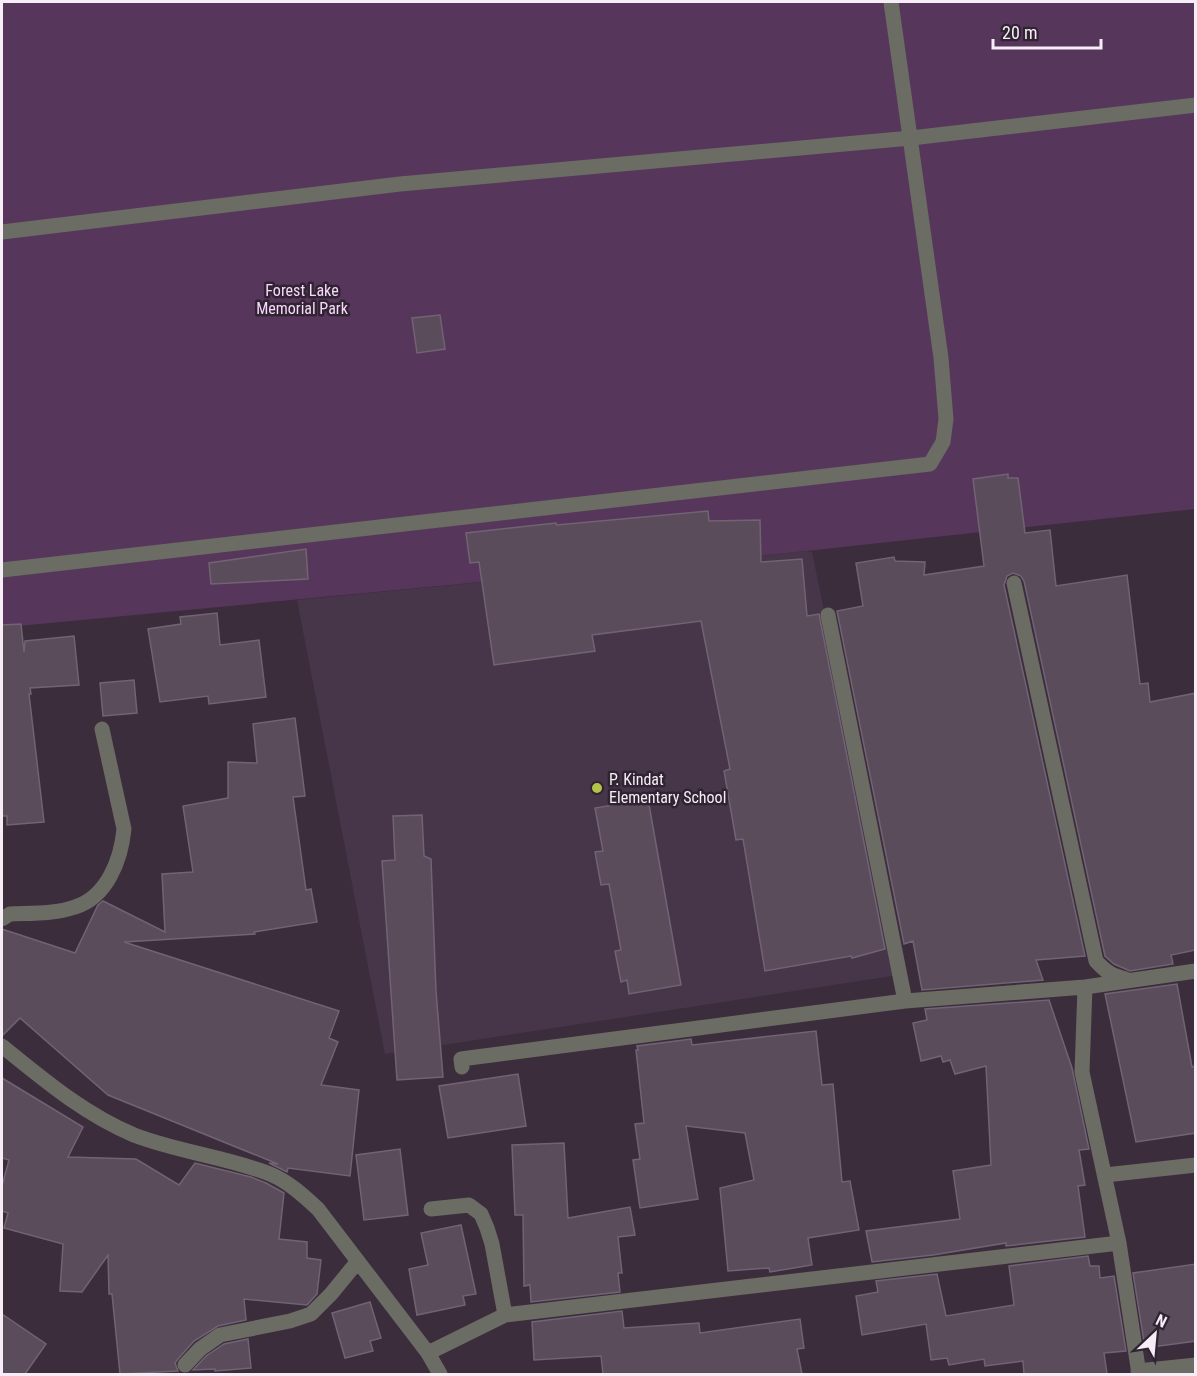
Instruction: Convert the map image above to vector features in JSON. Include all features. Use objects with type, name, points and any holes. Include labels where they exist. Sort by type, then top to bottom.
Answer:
[{"type":"street","points":[[2,570],[930,464],[943,442],[946,419],[941,358],[891,2]]},
{"type":"street","points":[[2,232],[400,184],[911,138],[1196,105]]},
{"type":"street","points":[[1014,583],[1096,961],[1105,971],[1130,980]]},
{"type":"street","points":[[828,615],[905,1001]]},
{"type":"street","points":[[2,919],[10,914],[73,908],[88,902],[104,885],[117,863],[124,829],[102,729]]},
{"type":"street","points":[[462,1067],[461,1059],[905,1001],[1085,987],[1196,971]]},
{"type":"street","points":[[1085,987],[1082,1072],[1119,1243],[1138,1373],[1196,1365]]},
{"type":"street","points":[[2,1046],[64,1096],[103,1120],[136,1136],[271,1174],[297,1189],[318,1209],[428,1353],[440,1374]]},
{"type":"street","points":[[1105,1175],[1196,1165]]},
{"type":"street","points":[[431,1209],[469,1205],[480,1214],[492,1244],[506,1315]]},
{"type":"street","points":[[428,1353],[506,1315],[1119,1243]]},
{"type":"street","points":[[185,1365],[200,1348],[220,1335],[290,1321],[311,1314],[358,1261]]},
{"type":"shaded area","name":"P. Kindat Elementary School","points":[[812,552],[899,975],[385,1054],[297,600]]},
{"type":"green space","name":"Forest Lake Memorial Park","points":[[2,2],[1195,2],[1195,509],[806,551],[8,627],[2,630]]},
{"type":"building","points":[[440,315],[445,349],[417,353],[412,318]]},
{"type":"building","points":[[1008,474],[1008,478],[1018,478],[1025,533],[1050,530],[1056,586],[1127,575],[1140,684],[1148,683],[1150,702],[1196,693],[1196,950],[1171,955],[1173,964],[1130,971],[1114,964],[1105,956],[1024,581],[1021,576],[1013,573],[1007,576],[1004,585],[1085,956],[1036,960],[1043,980],[922,990],[913,941],[904,944],[837,611],[863,606],[856,563],[894,557],[895,561],[925,562],[924,575],[984,566],[973,479]]},
{"type":"building","points":[[708,511],[709,521],[760,520],[761,562],[802,559],[807,616],[819,614],[885,949],[852,958],[851,956],[765,971],[743,839],[736,840],[724,771],[730,769],[701,621],[592,635],[595,651],[494,665],[479,562],[470,563],[466,533],[556,523],[557,525]]},
{"type":"building","points":[[306,549],[308,579],[211,584],[209,563]]},
{"type":"building","points":[[217,613],[220,645],[259,640],[266,697],[209,704],[208,696],[160,702],[148,629],[181,624],[180,617]]},
{"type":"building","points":[[21,624],[24,652],[25,641],[74,636],[79,685],[30,688],[44,822],[7,825],[7,816],[2,816],[2,625]]},
{"type":"building","points":[[134,680],[137,713],[103,716],[100,683]]},
{"type":"building","points":[[295,718],[305,796],[293,797],[306,890],[311,889],[317,922],[254,932],[255,934],[124,942],[339,1011],[329,1038],[338,1042],[321,1085],[359,1090],[350,1176],[288,1168],[287,1172],[269,1163],[278,1164],[108,1095],[20,1018],[2,1036],[2,929],[75,953],[98,905],[103,901],[165,932],[162,874],[193,872],[183,806],[228,798],[228,762],[257,763],[253,724]]},
{"type":"building","points":[[648,799],[681,985],[629,994],[627,980],[621,982],[615,951],[621,950],[609,884],[601,885],[595,852],[603,851],[595,808]]},
{"type":"building","points":[[422,815],[424,856],[431,859],[436,991],[443,1077],[397,1080],[382,861],[395,860],[393,816]]},
{"type":"building","points":[[1177,984],[1192,1067],[1196,1066],[1196,1133],[1136,1142],[1105,994]]},
{"type":"building","points":[[1049,1000],[1072,1068],[1089,1149],[1079,1150],[1085,1185],[1078,1186],[1085,1237],[1006,1246],[1006,1243],[872,1262],[866,1231],[960,1219],[953,1171],[991,1165],[986,1066],[955,1074],[950,1060],[943,1062],[941,1056],[921,1061],[913,1023],[927,1020],[925,1009]]},
{"type":"building","points":[[816,1031],[822,1085],[833,1084],[842,1182],[850,1181],[859,1230],[808,1238],[812,1265],[770,1272],[769,1268],[728,1271],[720,1188],[754,1180],[745,1133],[686,1126],[698,1199],[640,1208],[633,1160],[640,1159],[635,1124],[644,1123],[637,1046],[691,1039],[692,1045]]},
{"type":"building","points":[[518,1074],[526,1126],[448,1138],[439,1086]]},
{"type":"building","points":[[2,1078],[83,1127],[68,1157],[136,1159],[179,1185],[195,1163],[251,1177],[284,1193],[279,1239],[307,1242],[307,1258],[321,1260],[317,1294],[307,1305],[244,1299],[246,1320],[218,1326],[194,1341],[175,1363],[178,1371],[120,1374],[112,1294],[109,1294],[108,1255],[82,1292],[60,1291],[63,1244],[4,1228],[8,1213],[2,1211],[2,1186],[9,1160],[2,1158]]},
{"type":"building","points":[[564,1143],[568,1218],[630,1207],[635,1235],[618,1237],[622,1273],[618,1273],[620,1292],[531,1302],[530,1285],[524,1286],[523,1215],[515,1215],[512,1145]]},
{"type":"building","points":[[400,1149],[408,1215],[364,1220],[356,1155]]},
{"type":"building","points":[[461,1225],[476,1294],[463,1296],[465,1305],[417,1315],[409,1269],[428,1265],[421,1233]]},
{"type":"building","points":[[1088,1256],[1090,1266],[1099,1266],[1100,1278],[1114,1276],[1126,1351],[1104,1353],[1107,1374],[1024,1374],[1023,1361],[985,1366],[984,1359],[949,1365],[947,1358],[931,1360],[926,1324],[862,1335],[856,1296],[878,1292],[876,1281],[937,1274],[946,1316],[1014,1305],[1009,1266]]},
{"type":"building","points":[[1196,1264],[1196,1341],[1145,1348],[1133,1273]]},
{"type":"building","points":[[370,1302],[381,1338],[370,1341],[373,1351],[345,1358],[332,1313]]},
{"type":"building","points":[[622,1311],[624,1328],[699,1323],[700,1333],[800,1319],[804,1348],[797,1349],[802,1374],[603,1374],[601,1356],[534,1360],[532,1322]]},
{"type":"building","points":[[2,1314],[46,1344],[25,1374],[2,1374]]},
{"type":"building","points":[[248,1339],[251,1368],[193,1370],[206,1356],[224,1344]]},
{"type":"place","name":"P. Kindat Elementary School","points":[[597,788]]}]
